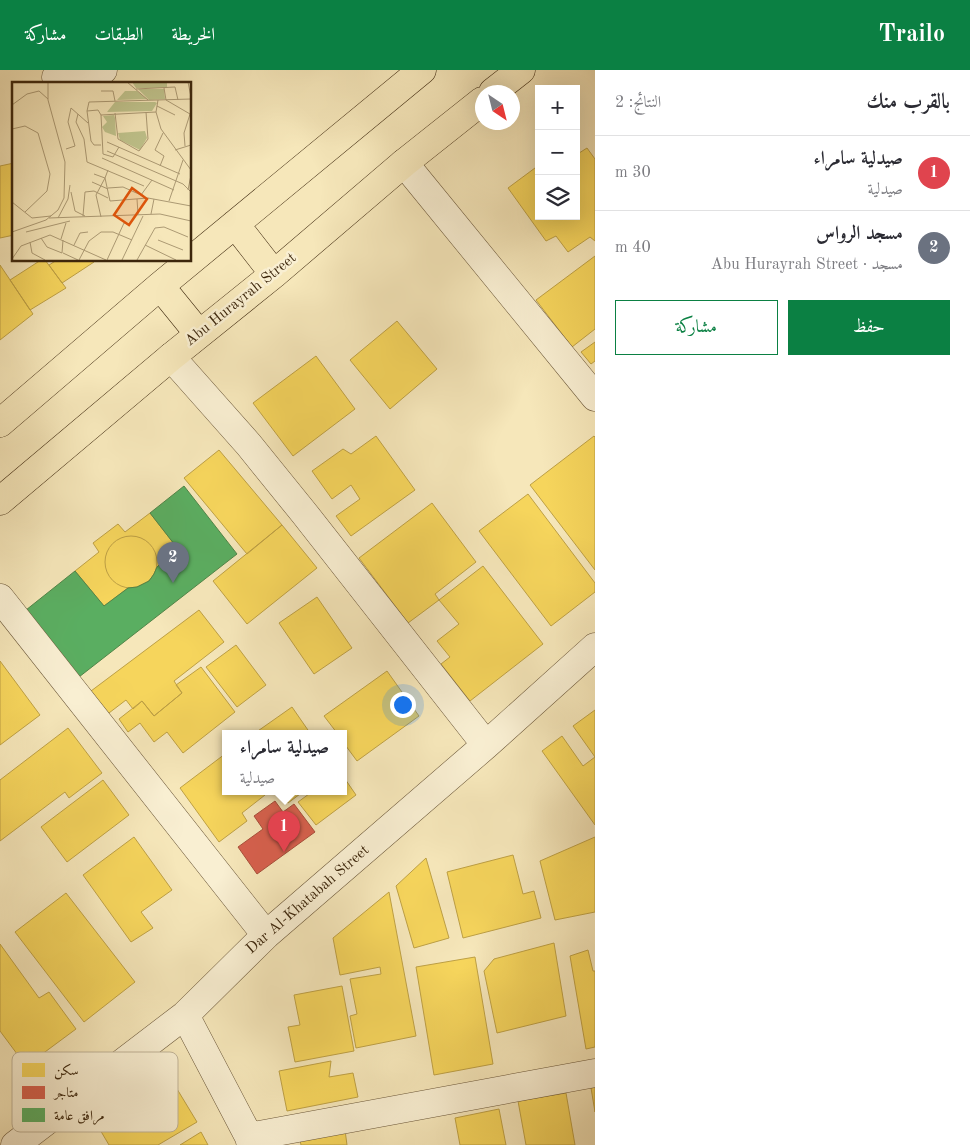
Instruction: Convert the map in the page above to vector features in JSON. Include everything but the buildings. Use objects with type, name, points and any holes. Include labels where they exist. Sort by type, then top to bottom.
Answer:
[{"type":"highway","points":[[191,260],[422,70]]},
{"type":"highway","points":[[502,85],[521,70]]},
{"type":"highway","name":"Abu Hurayrah Street","points":[[0,501],[171,357],[274,274],[404,163],[475,107]]},
{"type":"highway","points":[[235,224],[274,274]]},
{"type":"highway","points":[[0,422],[190,261]]},
{"type":"highway","points":[[160,286],[199,334]]},
{"type":"street","points":[[56,77],[103,70]]},
{"type":"street","points":[[404,163],[595,397]]},
{"type":"street","points":[[171,357],[249,445],[304,512],[486,745]]},
{"type":"street","points":[[0,598],[266,935]]},
{"type":"street","name":"Dar Al-Khatabah Street","points":[[137,1052],[185,1015],[266,935],[486,745],[595,647]]},
{"type":"street","points":[[185,1015],[250,1141],[595,1073]]},
{"type":"street","name":"Dar Al-Khatabah Street","points":[[15,1145],[32,1132]]},
{"type":"place","name":"مسجد الرواس","points":[[173,583]]},
{"type":"place","name":"صيدلية سامراء","points":[[284,852]]}]
